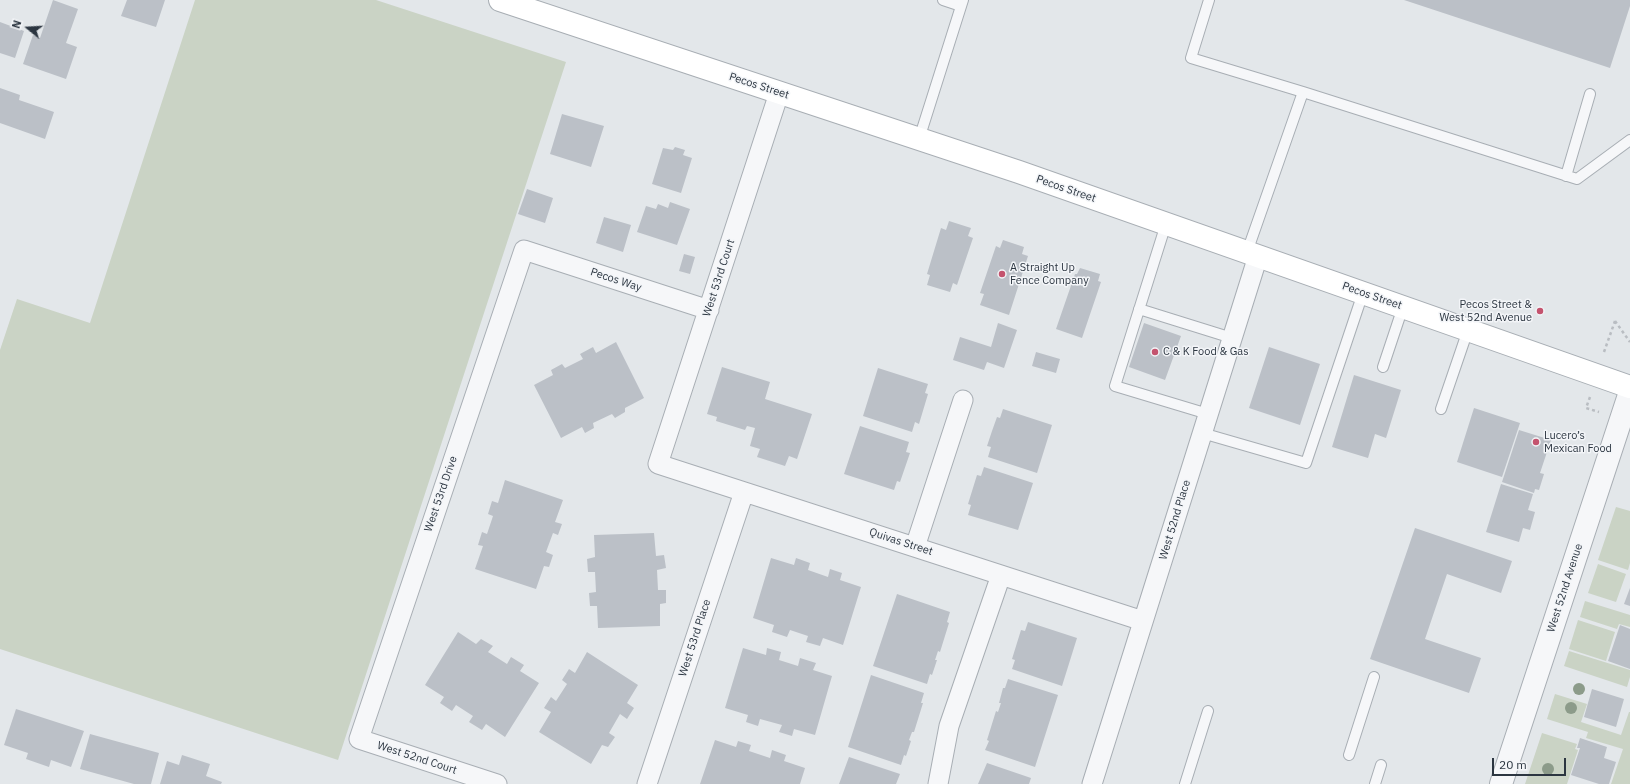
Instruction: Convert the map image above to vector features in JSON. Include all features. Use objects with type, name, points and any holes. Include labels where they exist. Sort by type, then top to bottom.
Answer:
[{"type":"main road","name":"Pecos Street","points":[[500,0],[919,139],[1630,387]]},
{"type":"street","name":"West 53rd Court","points":[[658,464],[779,93]]},
{"type":"street","name":"Pecos Way","points":[[524,250],[709,310]]},
{"type":"street","name":"West 53rd Drive","points":[[359,739],[524,250]]},
{"type":"street","name":"West 52nd Place","points":[[1092,784],[1232,338],[1252,254]]},
{"type":"street","name":"West 52nd Avenue","points":[[1501,784],[1630,392]]},
{"type":"street","points":[[915,547],[963,400]]},
{"type":"street","name":"Quivas Street","points":[[658,464],[1143,621]]},
{"type":"street","name":"West 53rd Place","points":[[647,784],[744,492]]},
{"type":"street","points":[[938,784],[949,726],[1001,575]]},
{"type":"street","name":"West 52nd Court","points":[[359,739],[497,784]]},
{"type":"lane","points":[[919,139],[962,3],[943,0]]},
{"type":"lane","points":[[1209,0],[1191,58],[1303,92],[1577,180],[1630,140]]},
{"type":"lane","points":[[1252,254],[1303,92]]},
{"type":"lane","points":[[1566,176],[1590,94]]},
{"type":"lane","points":[[1166,224],[1115,386],[1208,414]]},
{"type":"lane","points":[[1202,433],[1306,463],[1363,293]]},
{"type":"lane","points":[[1383,367],[1403,307]]},
{"type":"lane","points":[[1139,310],[1232,338]]},
{"type":"lane","points":[[1441,409],[1468,330]]},
{"type":"lane","points":[[1349,755],[1374,678]]},
{"type":"lane","points":[[1185,784],[1208,711]]},
{"type":"lane","points":[[1375,784],[1381,765]]},
{"type":"path","points":[[1615,321],[1630,342]]},
{"type":"green space","points":[[195,0],[376,0],[566,62],[338,760],[0,649],[0,350],[17,299],[90,323]]},
{"type":"green space","points":[[1616,507],[1630,511],[1630,563],[1628,570],[1598,560]]},
{"type":"green space","points":[[1598,564],[1626,574],[1616,602],[1588,593]]},
{"type":"green space","points":[[1585,601],[1630,615],[1630,627],[1619,624],[1617,629],[1580,617]]},
{"type":"green space","points":[[1578,620],[1615,632],[1606,661],[1569,649]]},
{"type":"green space","points":[[1569,651],[1630,670],[1630,677],[1627,687],[1564,666]]},
{"type":"green space","points":[[1555,694],[1587,704],[1581,722],[1621,735],[1630,712],[1630,784],[1611,784],[1623,749],[1586,738],[1588,732],[1547,719]]},
{"type":"green space","points":[[1542,733],[1577,744],[1575,749],[1578,750],[1567,784],[1525,784]]},
{"type":"building","points":[[53,0],[78,9],[66,43],[77,47],[66,79],[23,64],[33,35],[40,38]]},
{"type":"building","points":[[127,0],[165,0],[156,27],[121,16]]},
{"type":"building","points":[[1404,0],[1630,0],[1630,6],[1610,68]]},
{"type":"building","points":[[0,22],[24,31],[15,58],[0,53]]},
{"type":"building","points":[[0,88],[20,95],[19,100],[54,112],[45,139],[0,123]]},
{"type":"building","points":[[562,114],[604,126],[591,167],[550,154]]},
{"type":"building","points":[[675,147],[685,150],[683,155],[692,158],[681,193],[652,184],[663,148],[673,150]]},
{"type":"building","points":[[527,189],[553,198],[545,223],[518,214]]},
{"type":"building","points":[[670,202],[690,209],[677,245],[637,232],[646,206],[656,209],[658,204],[668,208]]},
{"type":"building","points":[[604,217],[631,225],[623,252],[596,243]]},
{"type":"building","points":[[949,221],[971,228],[968,236],[973,238],[957,285],[953,283],[950,292],[927,285],[930,275],[927,274],[941,228],[946,230]]},
{"type":"building","points":[[1003,240],[1024,247],[1022,254],[1028,256],[1009,315],[980,305],[984,294],[980,293],[996,246],[1000,248]]},
{"type":"building","points":[[684,254],[695,257],[690,274],[679,271]]},
{"type":"building","points":[[1080,268],[1100,274],[1098,281],[1101,282],[1082,338],[1056,329],[1075,274],[1077,274]]},
{"type":"building","points":[[998,323],[1017,330],[1004,368],[987,362],[984,370],[953,360],[960,337],[991,347]]},
{"type":"building","name":"C & K Food & Gas","points":[[1144,323],[1181,336],[1165,380],[1129,367]]},
{"type":"building","points":[[616,342],[644,398],[625,408],[625,412],[615,418],[612,414],[593,423],[594,428],[585,433],[582,427],[561,438],[534,385],[553,375],[551,370],[562,364],[565,368],[583,359],[580,354],[593,347],[596,353]]},
{"type":"building","points":[[1269,347],[1320,364],[1300,425],[1249,408]]},
{"type":"building","points":[[1036,352],[1060,359],[1056,373],[1032,366]]},
{"type":"building","points":[[722,367],[770,382],[765,399],[812,414],[797,459],[789,456],[785,466],[757,457],[760,449],[750,446],[755,428],[747,426],[745,430],[716,421],[717,417],[707,414]]},
{"type":"building","points":[[878,368],[928,384],[925,393],[928,394],[919,424],[915,422],[912,432],[863,416]]},
{"type":"building","points":[[1354,375],[1401,390],[1386,438],[1375,434],[1368,458],[1332,447]]},
{"type":"building","points":[[1474,408],[1520,423],[1502,477],[1457,462]]},
{"type":"building","points":[[1003,409],[1052,425],[1037,473],[988,457],[991,447],[987,446],[997,417],[1000,418]]},
{"type":"building","points":[[860,426],[909,442],[906,452],[910,453],[900,482],[897,481],[894,490],[844,474]]},
{"type":"building","points":[[1519,430],[1551,440],[1540,473],[1544,474],[1539,490],[1535,489],[1534,493],[1502,482]]},
{"type":"building","points":[[984,467],[1033,483],[1018,530],[968,515],[971,505],[968,504],[977,475],[981,476]]},
{"type":"building","points":[[505,480],[563,500],[555,522],[562,524],[558,535],[553,533],[546,552],[553,555],[549,567],[544,566],[536,589],[475,569],[483,546],[478,545],[482,532],[487,534],[493,516],[488,514],[492,501],[498,503]]},
{"type":"building","points":[[1501,484],[1533,494],[1528,510],[1535,512],[1530,530],[1523,528],[1519,542],[1486,532]]},
{"type":"building","points":[[1415,528],[1512,561],[1501,593],[1447,574],[1425,639],[1481,658],[1469,693],[1370,659]]},
{"type":"building","points":[[654,533],[656,556],[664,555],[666,568],[657,570],[658,590],[666,590],[666,603],[660,604],[660,626],[598,628],[597,606],[590,606],[589,593],[596,592],[595,572],[588,572],[587,559],[595,557],[594,535]]},
{"type":"building","points":[[771,558],[794,565],[796,558],[810,563],[808,570],[828,577],[830,569],[842,573],[840,580],[861,587],[843,645],[823,638],[820,646],[806,642],[808,636],[790,630],[787,637],[772,632],[774,625],[753,618]]},
{"type":"building","points":[[1630,588],[1630,606],[1624,604]]},
{"type":"building","points":[[897,594],[950,612],[947,622],[949,623],[940,652],[938,651],[935,660],[937,660],[932,675],[930,674],[927,684],[873,666]]},
{"type":"building","points":[[1028,622],[1077,638],[1062,686],[1012,669],[1015,660],[1012,659],[1021,630],[1025,631]]},
{"type":"building","points":[[1620,625],[1630,629],[1630,669],[1608,661]]},
{"type":"building","points":[[458,632],[476,644],[481,639],[493,646],[488,652],[507,664],[511,657],[524,665],[520,671],[539,683],[505,737],[486,724],[482,730],[469,722],[473,716],[456,705],[452,711],[440,703],[444,697],[425,685]]},
{"type":"building","points":[[743,648],[766,655],[767,648],[781,652],[779,660],[798,666],[800,658],[816,663],[813,670],[832,676],[815,735],[794,729],[792,736],[779,732],[782,725],[760,719],[758,726],[746,722],[748,715],[725,708]]},
{"type":"building","points":[[587,652],[638,685],[627,703],[634,708],[627,719],[620,714],[609,733],[615,737],[608,747],[602,745],[591,764],[539,732],[551,712],[544,708],[551,697],[556,701],[567,684],[562,680],[569,669],[575,673]]},
{"type":"building","points":[[871,675],[924,693],[921,703],[923,703],[914,732],[912,732],[909,740],[911,741],[906,756],[904,755],[901,765],[848,747]]},
{"type":"building","points":[[1008,679],[1058,695],[1035,767],[985,750],[989,741],[987,740],[996,711],[998,712],[1001,703],[999,703],[1003,688],[1005,688]]},
{"type":"building","points":[[1592,689],[1624,699],[1616,727],[1584,717]]},
{"type":"building","points":[[16,709],[84,731],[71,767],[51,760],[49,767],[26,759],[28,753],[4,745]]},
{"type":"building","points":[[90,734],[159,753],[151,784],[134,784],[80,769]]},
{"type":"building","points":[[1580,738],[1607,747],[1604,758],[1616,762],[1609,784],[1599,784],[1571,775],[1580,748],[1577,748]]},
{"type":"building","points":[[715,740],[736,747],[738,741],[751,745],[749,751],[770,758],[772,750],[786,755],[784,761],[805,768],[800,784],[700,784]]},
{"type":"building","points":[[182,755],[210,764],[206,776],[222,782],[221,784],[160,784],[167,761],[179,765]]},
{"type":"building","points":[[849,757],[900,774],[896,784],[839,784]]},
{"type":"building","points":[[987,763],[1031,778],[1029,784],[978,784]]},
{"type":"place","name":"A Straight Up Fence Company","points":[[1002,274]]},
{"type":"place","name":"Pecos Street & West 52nd Avenue","points":[[1540,311]]},
{"type":"place","name":"C & K Food & Gas","points":[[1155,352]]},
{"type":"place","name":"Lucero’s Mexican Food","points":[[1536,442]]}]
